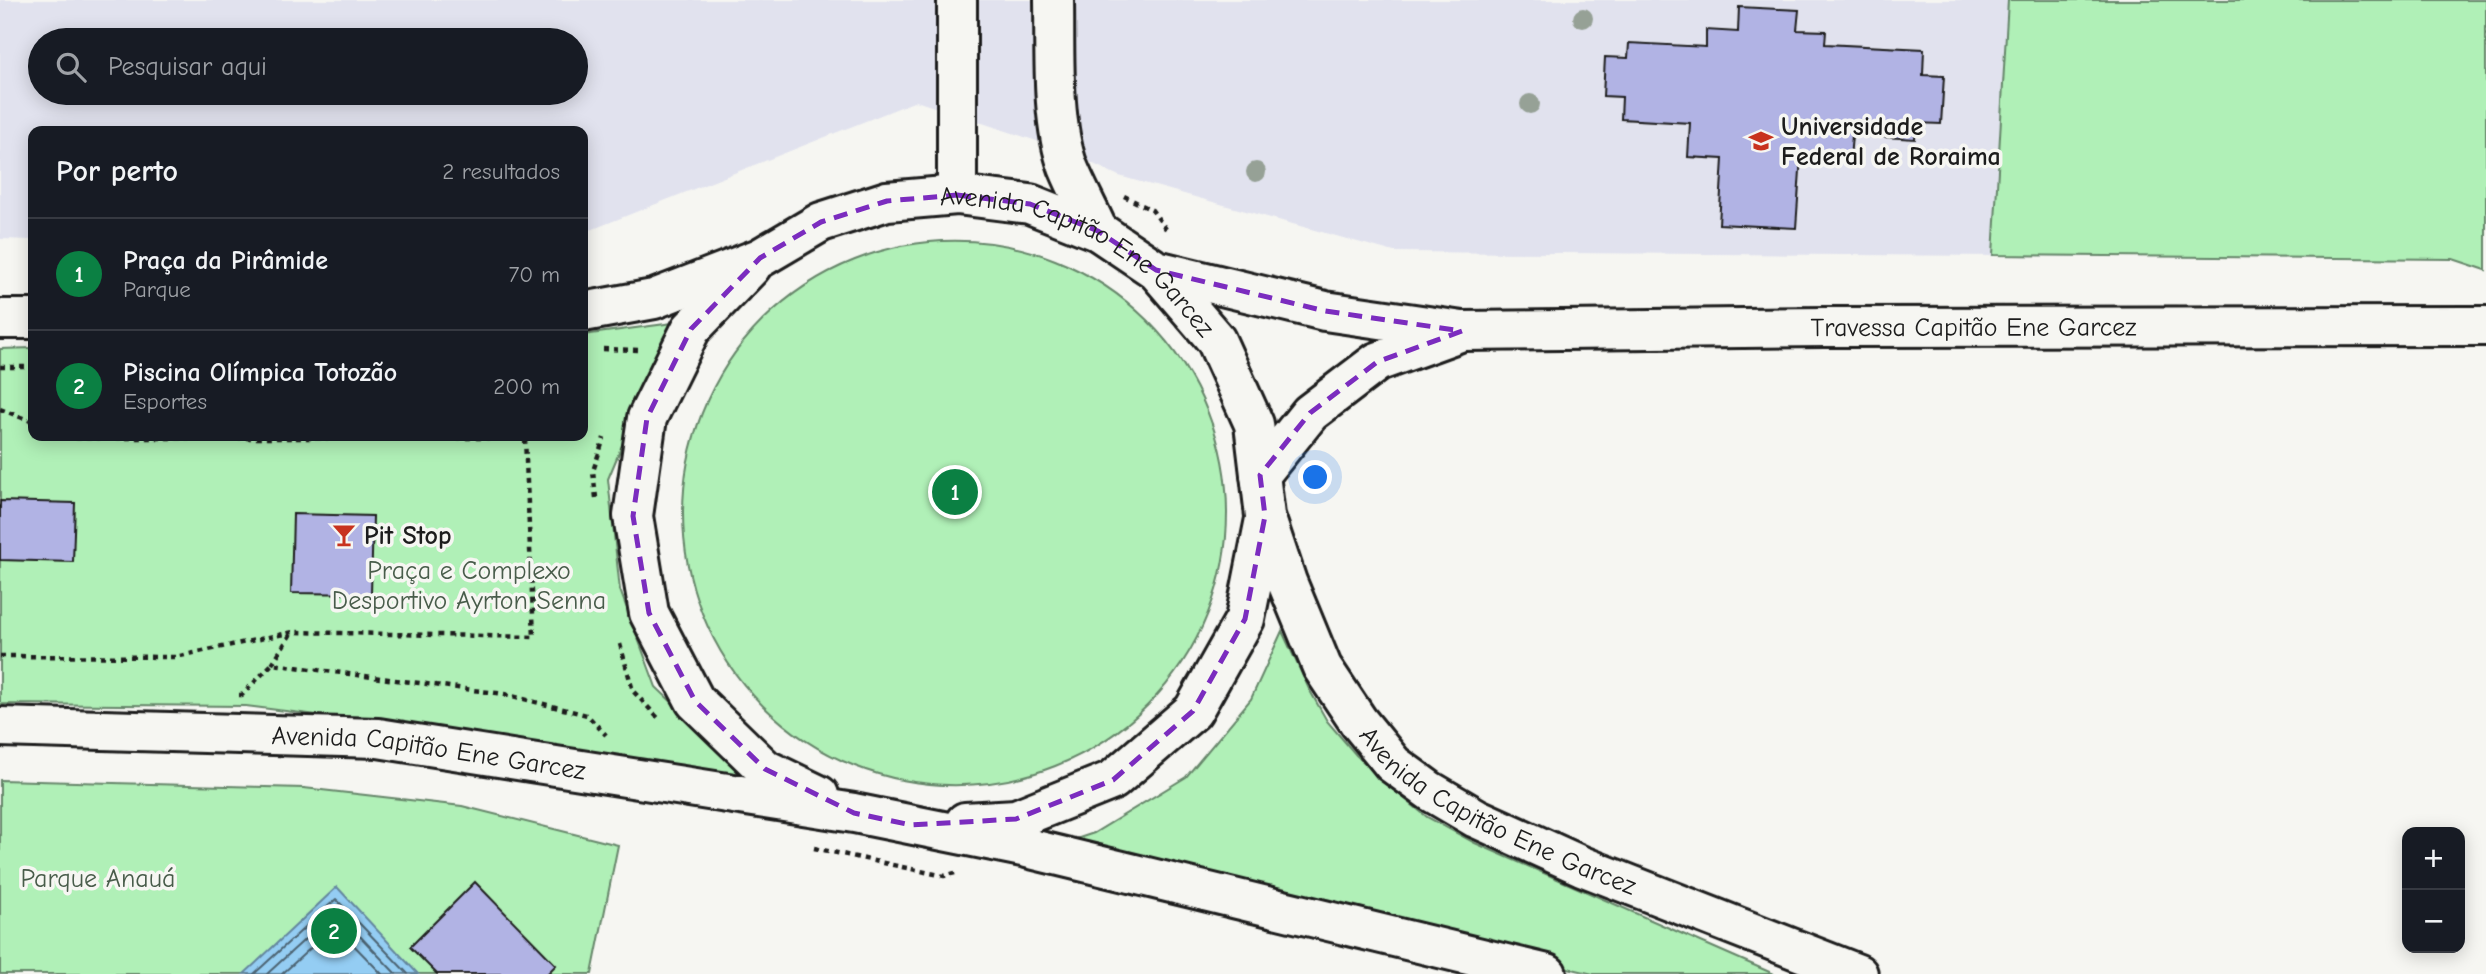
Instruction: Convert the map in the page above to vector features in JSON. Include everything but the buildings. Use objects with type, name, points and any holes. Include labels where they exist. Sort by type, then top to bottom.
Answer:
[{"type":"street","points":[[957,0],[957,195]]},
{"type":"street","points":[[1054,0],[1057,103],[1068,167],[1098,231]]},
{"type":"street","name":"Avenida Capitão Ene Garcez","points":[[588,311],[654,299],[760,258],[821,222],[887,201],[957,195],[1030,204],[1098,231],[1156,270],[1216,340],[1254,424],[1265,516],[1287,582],[1322,667],[1358,721],[1393,764],[1430,791],[1475,818],[1582,866],[1858,974]]},
{"type":"street","name":"Avenida Capitão Ene Garcez","points":[[760,258],[691,329],[647,418],[633,516],[649,613],[695,701],[765,769],[854,813]]},
{"type":"street","points":[[1156,270],[1325,311],[1462,331]]},
{"type":"street","points":[[0,319],[28,319]]},
{"type":"street","name":"Travessa Capitão Ene Garcez","points":[[1462,331],[1825,327],[2486,327]]},
{"type":"street","points":[[1260,475],[1310,413],[1377,362],[1462,331]]},
{"type":"street","name":"Avenida Capitão Ene Garcez","points":[[911,825],[1016,819],[1113,780],[1183,719],[1193,710],[1245,620],[1265,516]]},
{"type":"street","name":"Avenida Capitão Ene Garcez","points":[[0,727],[378,738],[854,813],[1027,848],[1547,974]]},
{"type":"path","points":[[1068,167],[1152,210],[1167,230]]},
{"type":"path","points":[[594,349],[640,350],[635,361]]},
{"type":"path","points":[[0,367],[28,367]]},
{"type":"path","points":[[0,409],[28,420]]},
{"type":"path","points":[[597,510],[593,471],[606,432]]},
{"type":"path","points":[[0,656],[175,657],[293,632],[534,637],[525,441]]},
{"type":"path","points":[[229,694],[242,695],[272,664],[293,632]]},
{"type":"path","points":[[619,640],[633,691],[667,726]]},
{"type":"path","points":[[272,664],[504,694],[587,715],[613,742]]},
{"type":"path","points":[[812,848],[944,876],[956,872]]},
{"type":"highlighted area","points":[[957,195],[1030,204],[1098,231],[1156,270],[1325,311],[1462,331],[1377,362],[1310,413],[1260,475],[1265,516],[1245,619],[1193,711],[1113,780],[1016,819],[911,825],[854,813],[765,769],[695,701],[649,613],[633,516],[647,418],[691,329],[760,258],[821,222],[887,201]]},
{"type":"shaded area","name":"Universidade Federal de Roraima","points":[[0,0],[2486,0],[2486,270],[2453,259],[1394,252],[1119,176],[1064,150],[916,101],[588,231],[588,126],[28,126],[28,240],[0,239]]},
{"type":"green space","points":[[2008,0],[2486,0],[2486,270],[2453,259],[1993,255]]},
{"type":"green space","points":[[955,241],[1008,246],[1059,261],[1106,287],[1148,320],[1181,362],[1207,409],[1222,460],[1227,513],[1222,566],[1207,617],[1181,664],[1148,706],[1106,739],[1059,765],[1008,780],[955,785],[902,780],[851,765],[804,739],[762,706],[729,664],[703,617],[688,566],[683,513],[688,460],[703,409],[729,362],[762,320],[804,287],[851,261],[902,246]]},
{"type":"green space","name":"Praça e Complexo Desportivo Ayrton Senna","points":[[673,323],[608,479],[620,590],[656,687],[758,785],[491,737],[246,706],[0,704],[0,349],[28,348],[28,441],[588,441],[588,334]]},
{"type":"green space","points":[[1282,631],[1327,721],[1356,755],[1427,817],[1475,843],[1774,974],[1593,974],[1058,845],[1094,833],[1186,777],[1251,699]]},
{"type":"green space","name":"Parque Anauá","points":[[0,780],[304,788],[462,806],[618,845],[592,974],[0,974]]},
{"type":"water","points":[[337,887],[418,974],[244,974]]},
{"type":"place","name":"Universidade Federal de Roraima","points":[[1761,141]]},
{"type":"place","name":"Praça da Pirâmide","points":[[955,492]]},
{"type":"place","name":"Pit Stop","points":[[344,535]]},
{"type":"place","name":"Piscina Olímpica Totozão","points":[[334,931]]}]
